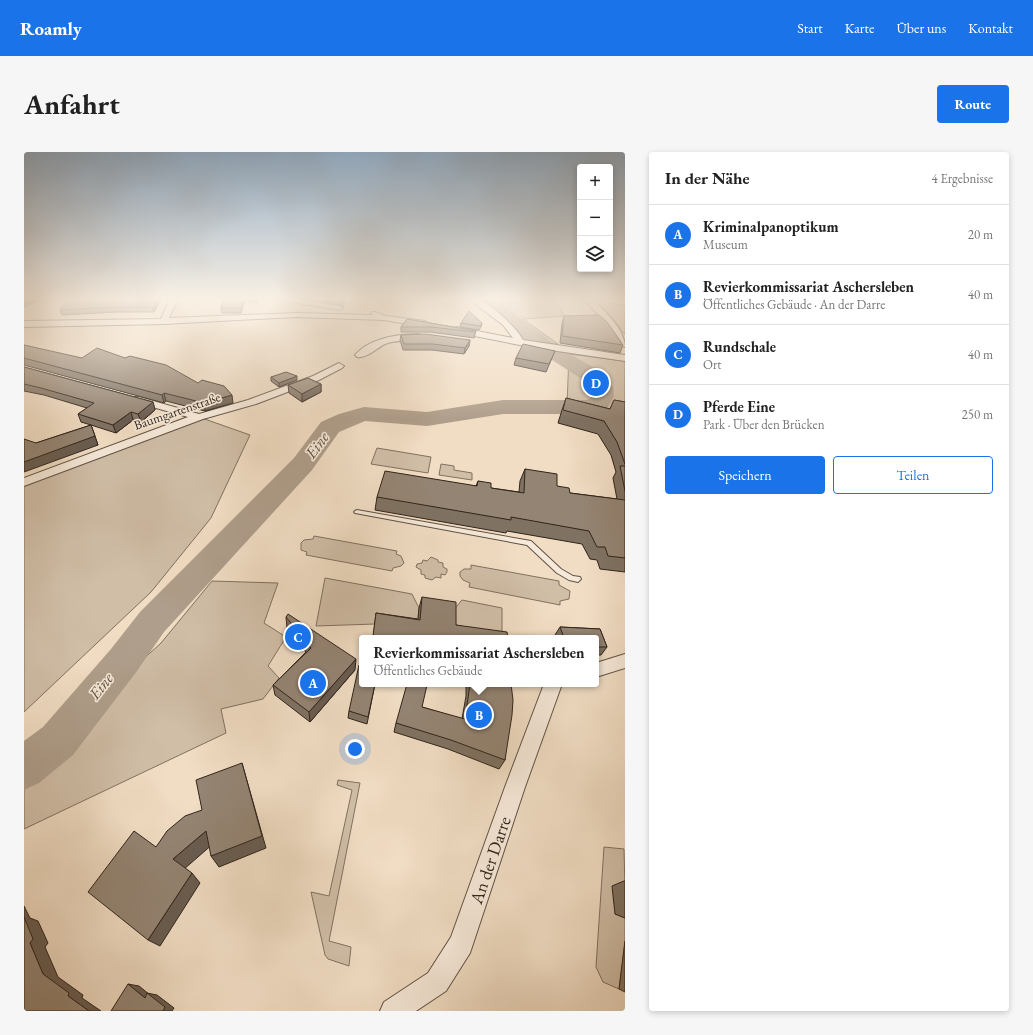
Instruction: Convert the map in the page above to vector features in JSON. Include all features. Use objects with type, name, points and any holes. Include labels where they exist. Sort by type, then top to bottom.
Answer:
[{"type":"street","points":[[360,355],[384,340],[389,339]]},
{"type":"street","points":[[505,339],[625,358]]},
{"type":"street","points":[[473,343],[514,349],[520,342]]},
{"type":"street","name":"Baumgartenstraße","points":[[24,482],[198,417],[252,402],[316,378],[339,366]]},
{"type":"street","points":[[123,396],[198,417]]},
{"type":"street","points":[[599,669],[625,661]]},
{"type":"street","name":"An der Darre","points":[[393,1011],[437,982],[461,944],[515,787],[552,687]]},
{"type":"lane","points":[[357,512],[529,543],[560,571],[571,578],[578,579]]},
{"type":"shaded area","points":[[529,339],[551,339],[558,344],[531,341]]},
{"type":"shaded area","points":[[569,354],[625,361],[625,415],[567,405]]},
{"type":"shaded area","points":[[199,417],[250,435],[211,518],[151,592],[24,712],[24,482]]},
{"type":"shaded area","points":[[377,448],[431,457],[428,473],[371,464]]},
{"type":"shaded area","points":[[441,464],[454,466],[454,470],[472,473],[472,480],[439,475]]},
{"type":"shaded area","points":[[314,536],[397,551],[396,554],[401,556],[404,563],[401,566],[393,568],[392,571],[306,555],[307,552],[301,550],[301,543],[304,540],[313,539]]},
{"type":"shaded area","points":[[431,557],[438,560],[438,562],[443,563],[443,567],[447,569],[445,575],[441,574],[441,578],[436,577],[432,580],[425,578],[425,575],[421,574],[421,570],[416,567],[417,564],[422,563],[423,560],[427,561]]},
{"type":"shaded area","points":[[471,565],[559,581],[559,585],[570,591],[569,599],[560,601],[560,605],[469,587],[470,583],[463,580],[460,576],[460,572],[464,569],[471,569]]},
{"type":"shaded area","points":[[325,578],[412,594],[419,608],[417,630],[375,624],[316,626]]},
{"type":"shaded area","points":[[212,581],[278,583],[264,623],[286,637],[268,666],[279,678],[263,699],[221,709],[226,733],[24,829],[24,768],[161,643]]},
{"type":"shaded area","points":[[462,600],[502,608],[502,635],[452,635],[452,612]]},
{"type":"shaded area","points":[[338,780],[360,783],[329,941],[351,947],[349,966],[328,959],[325,955],[311,892],[329,896],[352,790],[337,785]]},
{"type":"shaded area","points":[[604,847],[624,849],[625,890],[615,914],[625,918],[625,941],[619,989],[603,982],[596,967]]},
{"type":"building","points":[[402,339],[470,340],[465,348],[433,344],[404,344]]},
{"type":"building","points":[[583,339],[619,339],[623,345]]},
{"type":"building","points":[[523,344],[555,351],[549,364],[516,358]]},
{"type":"building","points":[[24,345],[82,358],[97,348],[125,358],[130,356],[166,365],[198,383],[202,380],[224,386],[232,395],[204,403],[164,393],[162,395],[24,358]]},
{"type":"building","points":[[24,367],[153,402],[138,414],[131,412],[113,425],[78,414],[94,403],[24,384]]},
{"type":"building","points":[[286,372],[297,376],[279,383],[271,377]]},
{"type":"building","points":[[308,378],[321,384],[302,394],[288,385]]},
{"type":"building","points":[[566,398],[610,409],[614,400],[625,402],[625,464],[617,442],[604,421],[563,410]]},
{"type":"building","points":[[91,425],[95,436],[24,462],[24,439],[36,443]]},
{"type":"building","points":[[620,466],[625,466],[625,491]]},
{"type":"building","points":[[525,469],[557,474],[557,486],[569,488],[570,493],[625,500],[625,558],[608,556],[605,547],[597,547],[589,531],[511,517],[511,520],[377,497],[385,471],[477,486],[478,481],[491,483],[491,488],[524,493]]},
{"type":"building","points":[[422,597],[456,602],[456,625],[507,632],[508,635],[373,635],[376,613],[420,620]]},
{"type":"building","points":[[288,614],[356,659],[309,712],[273,685],[311,648],[286,617]]},
{"type":"building","points":[[560,627],[600,629],[607,647],[599,647],[599,635],[563,635]]},
{"type":"building","points":[[359,665],[359,687],[374,687],[368,717],[349,711]]},
{"type":"building","points":[[406,687],[427,687],[422,707],[465,719],[470,687],[511,687],[513,700],[512,715],[505,760],[451,740],[396,723]]},
{"type":"building","points":[[242,763],[262,836],[211,856],[206,831],[173,859],[192,873],[148,940],[88,892],[134,831],[156,847],[167,831],[185,816],[202,810],[196,780]]},
{"type":"building","points":[[24,917],[33,939],[30,943],[43,974],[69,993],[68,996],[89,1011],[24,1011]]},
{"type":"building","points":[[128,984],[145,998],[147,993],[165,1007],[163,1011],[111,1011]]},
{"type":"waterway","name":"Eine","points":[[24,768],[58,741],[124,660],[152,622],[303,464],[330,427],[347,419],[364,414],[427,419],[503,407],[591,407],[600,402],[603,396],[602,388],[597,379],[556,354],[536,339]]},
{"type":"place","name":"Pferde Eine","points":[[596,383]]},
{"type":"place","name":"Rundschale","points":[[298,637]]},
{"type":"place","name":"Kriminalpanoptikum","points":[[313,683]]},
{"type":"place","name":"Revierkommissariat Aschersleben","points":[[479,715]]}]
